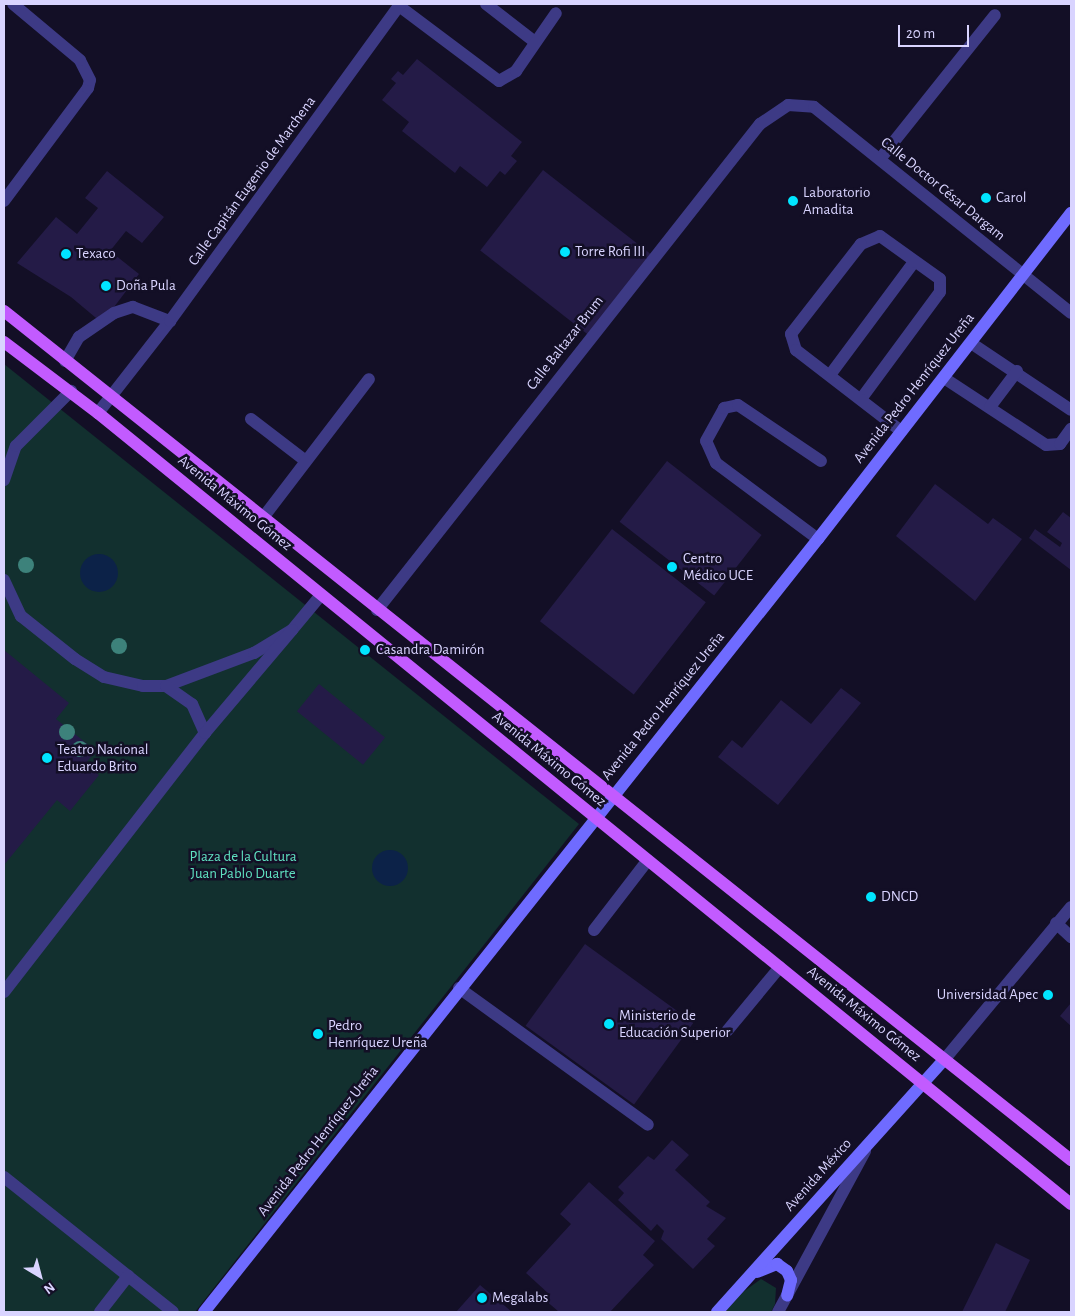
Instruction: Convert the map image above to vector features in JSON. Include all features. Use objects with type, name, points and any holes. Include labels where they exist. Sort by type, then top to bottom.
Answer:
[{"type":"main road","name":"Avenida Pedro Henríquez Ureña","points":[[204,1312],[611,796],[818,539],[1071,213]]},
{"type":"main road","name":"Avenida Máximo Gómez","points":[[4,311],[262,519],[1071,1160]]},
{"type":"main road","name":"Avenida Máximo Gómez","points":[[4,342],[98,413],[1071,1204]]},
{"type":"main road","name":"Avenida México","points":[[717,1312],[944,1060]]},
{"type":"main road","points":[[745,1281],[766,1266],[777,1264],[787,1271],[791,1280],[787,1296]]},
{"type":"street","points":[[4,201],[88,88],[90,80],[80,60],[13,4]]},
{"type":"street","points":[[486,4],[535,42]]},
{"type":"street","points":[[400,5],[499,81],[516,71],[556,13]]},
{"type":"street","name":"Calle Capitán Eugenio de Marchena","points":[[98,413],[170,321],[400,5]]},
{"type":"street","points":[[880,159],[994,15]]},
{"type":"street","name":"Calle Doctor César Dargam","points":[[788,105],[814,107],[1071,313]]},
{"type":"street","name":"Calle Baltazar Brum","points":[[377,610],[760,124],[788,105]]},
{"type":"street","points":[[861,400],[940,292],[940,279],[880,236],[861,244],[791,334],[796,350],[901,431]]},
{"type":"street","points":[[830,375],[914,262]]},
{"type":"street","points":[[65,361],[79,337],[114,313],[133,307],[170,321]]},
{"type":"street","points":[[971,342],[1017,370],[1071,410]]},
{"type":"street","points":[[990,407],[1017,370]]},
{"type":"street","points":[[944,378],[1046,445],[1060,444],[1071,430]]},
{"type":"street","points":[[262,519],[368,380]]},
{"type":"street","points":[[4,452],[16,446],[70,391]]},
{"type":"street","points":[[818,539],[716,463],[706,441],[724,408],[738,405],[821,461]]},
{"type":"street","points":[[251,419],[306,461]]},
{"type":"street","points":[[4,480],[16,446]]},
{"type":"street","points":[[4,580],[20,616],[75,659],[104,677],[143,686],[166,686],[254,653],[292,630]]},
{"type":"street","points":[[4,992],[205,733],[321,595]]},
{"type":"street","points":[[166,686],[192,704],[205,733]]},
{"type":"street","points":[[594,930],[648,860]]},
{"type":"street","points":[[944,1060],[1071,906]]},
{"type":"street","points":[[1056,924],[1071,937]]},
{"type":"street","points":[[727,1031],[780,966]]},
{"type":"street","points":[[459,988],[648,1125]]},
{"type":"street","points":[[778,1312],[871,1140]]},
{"type":"street","points":[[4,1177],[173,1312]]},
{"type":"street","points":[[100,1312],[128,1276]]},
{"type":"green space","name":"Plaza de la Cultura Juan Pablo Duarte","points":[[4,364],[579,824],[195,1312],[4,1312]]},
{"type":"green space","points":[[761,1279],[776,1288],[775,1304],[771,1312],[725,1312],[743,1292]]},
{"type":"water","points":[[99,554],[106,555],[112,560],[117,566],[117,580],[112,586],[106,591],[99,592],[92,591],[86,586],[81,580],[80,573],[81,566],[86,560],[92,555]]},
{"type":"water","points":[[390,850],[397,851],[403,855],[407,861],[407,875],[403,881],[397,885],[390,886],[383,885],[377,881],[373,875],[372,868],[373,861],[377,855],[383,851]]},
{"type":"building","points":[[417,59],[522,142],[511,156],[517,161],[505,175],[500,171],[487,187],[460,166],[455,173],[402,131],[409,122],[382,100],[396,83],[391,79],[398,71],[403,75]]},
{"type":"building","name":"Torre Rofi III","points":[[543,170],[651,254],[588,335],[480,250]]},
{"type":"building","points":[[107,171],[164,217],[142,243],[126,231],[110,251],[139,274],[102,323],[71,297],[17,263],[56,217],[77,234],[98,208],[85,198]]},
{"type":"building","points":[[667,461],[762,535],[714,596],[620,522]]},
{"type":"building","points":[[935,484],[988,524],[993,518],[1022,539],[975,601],[896,536]]},
{"type":"building","points":[[1063,512],[1071,518],[1071,570],[1029,538],[1035,529],[1060,547],[1062,543],[1047,532]]},
{"type":"building","points":[[612,529],[706,602],[634,694],[540,621]]},
{"type":"building","name":"Teatro Nacional Eduardo Brito","points":[[4,650],[69,703],[56,719],[96,751],[85,764],[99,775],[70,811],[57,800],[4,865]]},
{"type":"building","points":[[319,684],[385,737],[363,765],[297,711]]},
{"type":"building","points":[[841,688],[861,703],[778,805],[718,757],[732,740],[742,748],[781,700],[811,724]]},
{"type":"building","name":"Ministerio de Educación Superior","points":[[585,944],[693,1023],[634,1104],[526,1026]]},
{"type":"building","points":[[1071,1003],[1071,1026],[1060,1016]]},
{"type":"building","points":[[672,1140],[689,1155],[675,1170],[710,1202],[706,1206],[726,1218],[707,1239],[715,1246],[693,1269],[661,1239],[664,1231],[657,1224],[651,1231],[618,1200],[624,1193],[618,1187],[648,1156],[654,1160]]},
{"type":"building","points":[[589,1182],[655,1241],[643,1255],[654,1265],[610,1312],[559,1312],[544,1299],[549,1294],[526,1273],[571,1224],[560,1214]]},
{"type":"building","points":[[996,1243],[1030,1260],[1005,1312],[962,1312]]},
{"type":"building","name":"Megalabs","points":[[480,1285],[512,1312],[456,1312]]},
{"type":"place","name":"Carol","points":[[986,198]]},
{"type":"place","name":"Laboratorio Amadita","points":[[793,201]]},
{"type":"place","name":"Torre Rofi III","points":[[565,252]]},
{"type":"place","name":"Texaco","points":[[66,254]]},
{"type":"place","name":"Doña Pula","points":[[106,286]]},
{"type":"place","name":"Centro Médico UCE","points":[[672,567]]},
{"type":"place","name":"Casandra Damirón","points":[[365,650]]},
{"type":"place","name":"Teatro Nacional Eduardo Brito","points":[[47,758]]},
{"type":"place","name":"DNCD","points":[[871,897]]},
{"type":"place","name":"Universidad Apec","points":[[1048,995]]},
{"type":"place","name":"Ministerio de Educación Superior","points":[[609,1024]]},
{"type":"place","name":"Pedro Henríquez Ureña","points":[[318,1034]]},
{"type":"place","name":"Megalabs","points":[[482,1298]]}]
